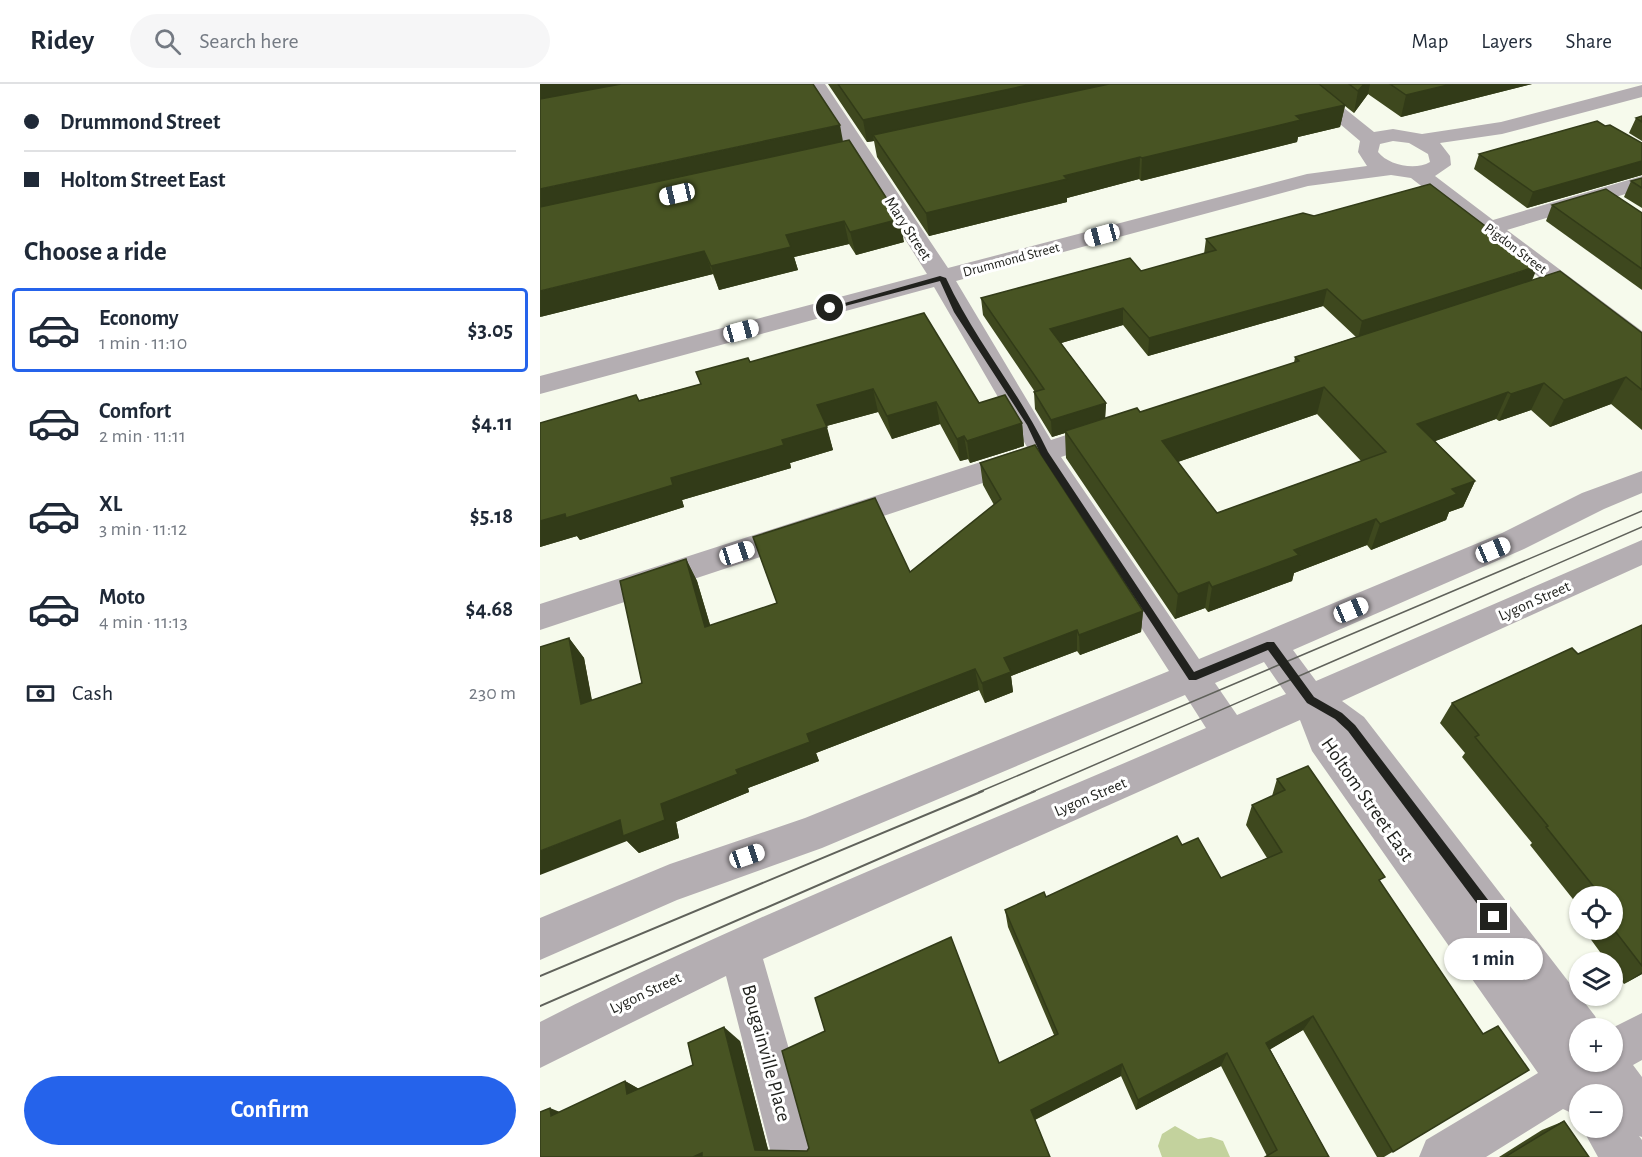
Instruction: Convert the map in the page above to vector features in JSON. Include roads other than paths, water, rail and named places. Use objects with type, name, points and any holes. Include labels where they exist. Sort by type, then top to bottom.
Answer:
[{"type":"street","name":"Mary Street","points":[[816,84],[942,278],[958,312],[1031,425],[1044,453],[1230,735]]},
{"type":"street","points":[[1302,84],[1352,122],[1369,146],[1374,159],[1392,169],[1433,166],[1502,128]]},
{"type":"street","points":[[1323,84],[1393,135],[1421,140],[1502,128],[1642,91]]},
{"type":"street","points":[[1572,109],[1597,124]]},
{"type":"street","name":"Drummond Street","points":[[1307,180],[1393,135]]},
{"type":"street","points":[[1421,140],[1433,166]]},
{"type":"street","name":"Pigdon Street","points":[[1433,166],[1512,222],[1642,344]]},
{"type":"street","name":"Pigdon Street","points":[[1433,166],[1490,228],[1580,288],[1642,318]]},
{"type":"street","name":"Drummond Street","points":[[540,385],[1307,180],[1392,169]]},
{"type":"street","points":[[1490,228],[1642,182]]},
{"type":"street","points":[[1602,195],[1622,208]]},
{"type":"street","points":[[1532,293],[1580,288]]},
{"type":"street","points":[[540,617],[1135,423]]},
{"type":"street","points":[[540,939],[670,882],[808,835],[1270,645],[1513,541],[1593,501],[1642,481]]},
{"type":"street","name":"Lygon Street","points":[[540,1046],[600,1013],[739,948],[1310,700],[1642,552]]},
{"type":"street","points":[[1270,645],[1310,700]]},
{"type":"street","name":"Holtom Street East","points":[[1310,700],[1338,716],[1351,728],[1570,1018]]},
{"type":"street","name":"Holtom Street East","points":[[1310,700],[1325,740],[1588,1074],[1642,1114]]},
{"type":"street","name":"Bougainville Place","points":[[739,948],[796,1157]]},
{"type":"street","points":[[1623,1046],[1642,1035]]},
{"type":"street","points":[[1443,1157],[1588,1074]]},
{"type":"street","points":[[1612,1138],[1626,1157]]},
{"type":"tram line","points":[[979,792],[1642,511]]},
{"type":"tram line","points":[[1032,792],[1642,527]]},
{"type":"tram line","points":[[540,976],[983,791]]},
{"type":"tram line","points":[[540,1006],[1035,791]]}]
